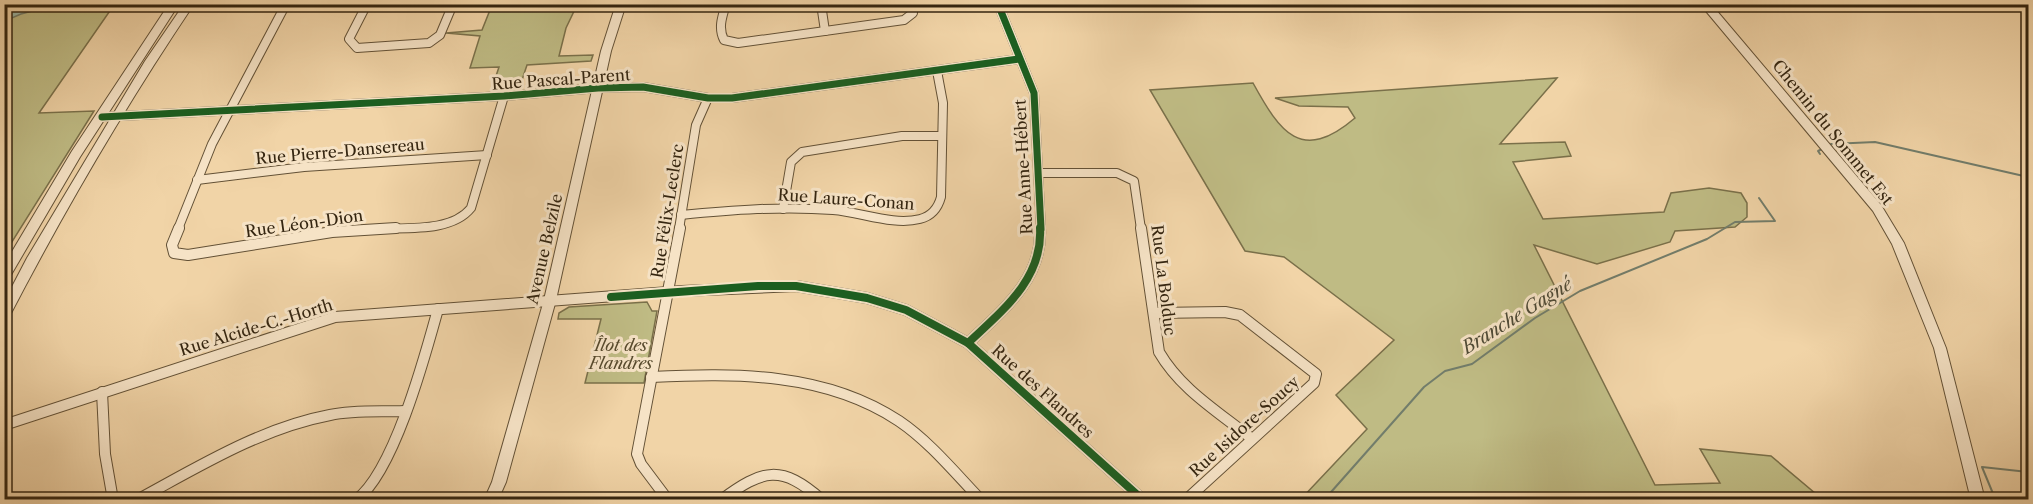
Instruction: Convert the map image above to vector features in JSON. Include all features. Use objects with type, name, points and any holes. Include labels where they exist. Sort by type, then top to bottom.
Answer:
[{"type":"street","points":[[4,277],[76,154],[174,4]]},
{"type":"street","points":[[4,315],[31,261],[150,62],[189,4]]},
{"type":"street","name":"Rue Léon-Dion","points":[[286,4],[228,111],[197,180],[172,245],[172,251],[178,255],[332,232],[452,223],[463,218],[471,208],[504,96]]},
{"type":"street","points":[[368,4],[350,39],[357,48],[429,43],[440,34],[453,4]]},
{"type":"street","name":"Avenue Belzile","points":[[491,500],[499,482],[550,300],[615,17],[621,4]]},
{"type":"street","points":[[726,4],[721,20],[721,36],[731,43],[904,20],[913,13],[912,4]]},
{"type":"street","points":[[821,4],[825,31]]},
{"type":"street","name":"Rue Anne-Hébert","points":[[968,343],[1019,292],[1037,262],[1041,239],[1040,173],[1034,93],[998,4]]},
{"type":"street","name":"Chemin du Sommet Est","points":[[1705,4],[1877,208],[1898,243],[1940,348],[1978,500]]},
{"type":"street","name":"Rue Pascal-Parent","points":[[102,117],[504,96],[598,88],[644,87],[708,98],[815,88],[1019,59]]},
{"type":"street","name":"Rue Laure-Conan","points":[[681,215],[783,208],[843,211],[910,221],[926,218],[936,211],[940,202],[943,103],[937,71]]},
{"type":"street","name":"Rue Félix-Leclerc","points":[[668,500],[641,464],[637,454],[668,292],[696,125],[708,98]]},
{"type":"street","points":[[783,208],[791,162],[802,152],[902,136],[942,136]]},
{"type":"street","name":"Rue Pierre-Dansereau","points":[[197,180],[304,167],[487,154]]},
{"type":"street","name":"Rue La Bolduc","points":[[1040,173],[1117,173],[1134,181],[1155,313],[1158,347],[1166,366],[1182,384],[1252,439]]},
{"type":"street","name":"Rue des Flandres","points":[[668,292],[758,286],[826,289],[906,310],[968,343],[1143,500]]},
{"type":"street","name":"Rue Alcide-C.-Horth","points":[[4,425],[335,316],[668,292]]},
{"type":"street","points":[[356,500],[368,491],[381,472],[423,364],[438,309]]},
{"type":"street","name":"Rue Isidore-Soucy","points":[[1155,313],[1226,312],[1240,315],[1315,372],[1314,383],[1186,500]]},
{"type":"street","points":[[651,377],[781,378],[820,384],[855,397],[900,422],[981,500]]},
{"type":"street","points":[[102,392],[105,454],[113,500]]},
{"type":"street","points":[[137,500],[239,447],[311,421],[333,415],[404,411]]},
{"type":"street","points":[[721,500],[757,475],[779,473],[797,480],[822,500]]},
{"type":"green space","points":[[5,5],[114,5],[39,113],[94,111],[5,253]]},
{"type":"green space","points":[[492,5],[577,5],[566,28],[559,56],[593,55],[591,61],[527,65],[519,89],[491,91],[499,67],[470,68],[480,36],[446,33],[482,30]]},
{"type":"green space","points":[[1557,78],[1500,144],[1565,142],[1571,156],[1513,162],[1543,219],[1664,212],[1671,193],[1709,188],[1741,193],[1747,203],[1747,217],[1735,227],[1675,231],[1670,242],[1597,264],[1534,245],[1655,485],[1720,483],[1700,449],[1771,456],[1822,499],[1301,499],[1367,429],[1336,395],[1394,340],[1284,257],[1245,251],[1150,90],[1253,83],[1283,128],[1294,136],[1306,140],[1320,139],[1336,132],[1355,118],[1348,107],[1299,106],[1275,98]]},
{"type":"green space","name":"Îlot des Flandres","points":[[647,302],[652,311],[657,311],[644,383],[585,383],[601,319],[558,319],[559,313],[569,307]]},
{"type":"shaded area","points":[[5,4],[55,5],[5,21]]},
{"type":"waterway","name":"Branche Gagné","points":[[1831,144],[1875,142],[2028,177]]},
{"type":"waterway","name":"Branche Gagné","points":[[1820,154],[1818,151],[1822,149]]},
{"type":"waterway","name":"Branche Gagné","points":[[1324,500],[1424,387],[1445,371],[1472,364],[1535,318],[1580,291],[1707,239],[1735,222],[1775,221],[1759,198]]},
{"type":"waterway","points":[[1987,497],[1994,496],[1982,467],[2028,472]]},
{"type":"cycle path","points":[[968,343],[1004,309],[1024,285],[1038,256],[1041,239],[1034,93],[998,4]]},
{"type":"cycle path","points":[[102,117],[504,96],[598,88],[643,87],[708,98],[732,98],[1019,59]]},
{"type":"cycle path","points":[[611,297],[758,286],[796,286],[867,298],[906,310],[968,343],[1143,500]]}]
